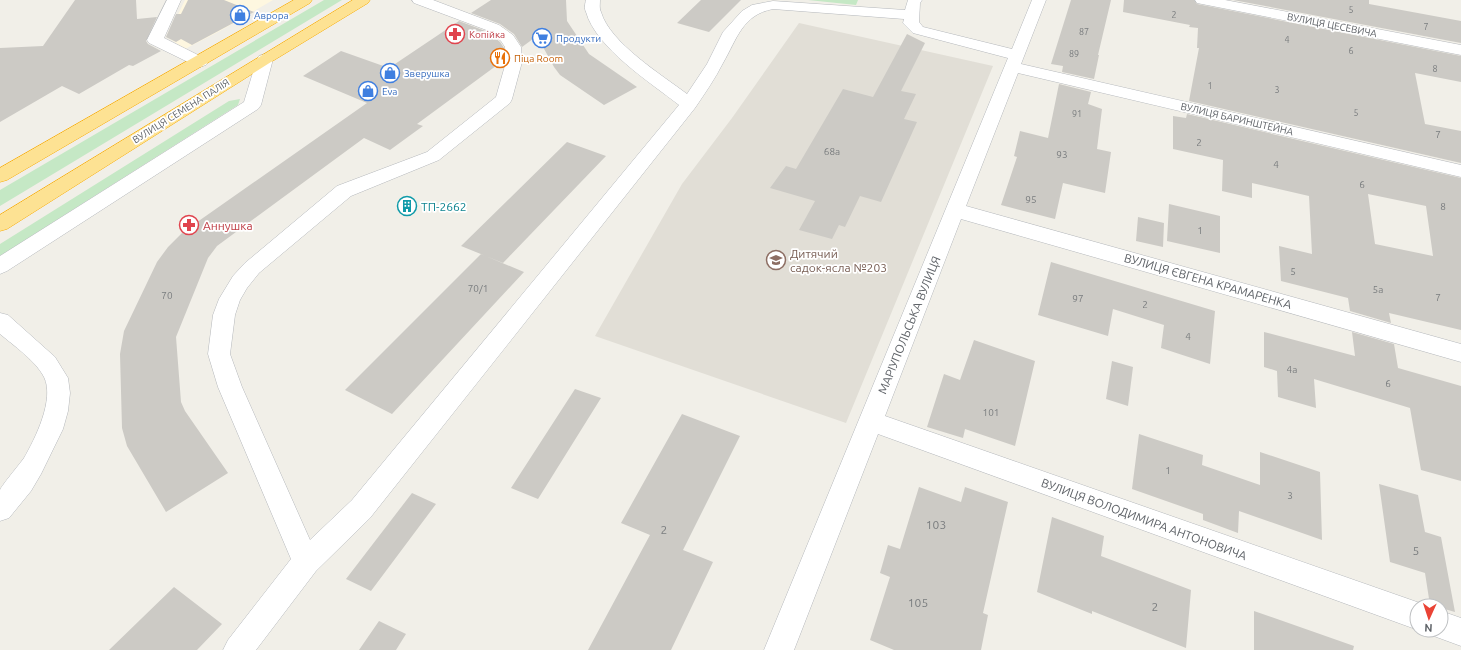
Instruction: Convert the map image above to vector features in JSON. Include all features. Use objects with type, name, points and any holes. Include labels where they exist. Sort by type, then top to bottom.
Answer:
[{"type":"highway","points":[[0,176],[200,62],[305,0]]},
{"type":"highway","name":"ВУЛИЦЯ СЕМЕНА ПАЛІЯ","points":[[0,224],[265,59],[363,0]]},
{"type":"street","points":[[174,0],[155,40],[200,62]]},
{"type":"street","points":[[306,562],[230,387],[219,354],[224,315],[233,293],[252,268],[344,191],[433,156],[504,98],[514,62],[513,47],[507,38],[494,28],[420,0]]},
{"type":"street","points":[[593,0],[593,12],[603,31],[613,45],[689,104]]},
{"type":"street","points":[[238,650],[306,562],[361,509],[689,104],[715,64],[731,32],[747,14],[757,8],[773,5],[912,15],[913,3],[915,0]]},
{"type":"street","name":"МАРІУПОЛЬСЬКА ВУЛИЦЯ","points":[[779,650],[1039,0]]},
{"type":"street","name":"ВУЛИЦЯ ЦЕСЕВИЧА","points":[[1202,0],[1461,50]]},
{"type":"street","name":"ВУЛИЦЯ БАРИНШТЕЙНА","points":[[912,15],[911,23],[918,30],[1015,61],[1461,171]]},
{"type":"street","points":[[0,266],[252,105],[265,59]]},
{"type":"street","name":"ВУЛИЦЯ ЄВГЕНА КРАМАРЕНКА","points":[[955,210],[1461,353]]},
{"type":"street","points":[[0,321],[44,361],[56,377],[59,396],[55,419],[41,451],[17,490],[0,509]]},
{"type":"street","name":"ВУЛИЦЯ ВОЛОДИМИРА АНТОНОВИЧА","points":[[871,421],[1409,613]]},
{"type":"street","points":[[1449,628],[1461,632]]},
{"type":"shaded area","points":[[185,0],[273,0],[220,31],[185,49],[167,37]]},
{"type":"shaded area","name":"Дитячий садок-ясла №203","points":[[799,23],[993,66],[846,423],[595,336],[682,184],[732,118]]},
{"type":"green space","points":[[324,0],[342,0],[0,206],[0,190]]},
{"type":"green space","points":[[808,0],[858,0],[856,5]]},
{"type":"green space","points":[[240,99],[238,105],[0,256],[0,244],[229,101]]},
{"type":"building","points":[[75,0],[136,0],[137,19],[157,17],[146,41],[148,44],[161,51],[133,66],[129,65],[79,94],[62,86],[0,122],[0,48],[43,46]]},
{"type":"building","points":[[188,0],[224,0],[254,12],[192,45],[181,39],[176,42],[166,37],[176,14],[181,14]]},
{"type":"building","points":[[491,0],[566,0],[567,21],[589,54],[637,87],[604,105],[560,75],[537,36],[522,47],[514,34],[500,24],[471,13]]},
{"type":"building","points":[[701,0],[741,0],[709,32],[677,23]]},
{"type":"building","points":[[1071,0],[1111,0],[1094,79],[1062,72],[1063,66],[1051,64]]},
{"type":"building","points":[[1124,0],[1194,0],[1197,4],[1461,56],[1461,82],[1415,73],[1425,124],[1461,131],[1461,163],[1189,101],[1199,48],[1197,48],[1198,28],[1189,27],[1190,25],[1123,12]]},
{"type":"building","points":[[1233,0],[1369,0],[1369,4],[1461,21],[1461,43]]},
{"type":"building","points":[[459,21],[488,32],[500,42],[504,48],[504,60],[417,124],[423,126],[390,150],[364,138],[217,246],[208,258],[176,337],[181,402],[185,411],[228,473],[166,512],[127,446],[122,428],[120,354],[124,331],[157,262],[168,247],[183,232],[367,103],[303,76],[341,51],[389,68]]},
{"type":"building","points":[[907,34],[925,43],[901,91],[916,94],[904,119],[917,122],[881,202],[860,196],[845,227],[839,225],[832,239],[799,230],[815,201],[770,188],[786,166],[796,169],[843,89],[873,97]]},
{"type":"building","points":[[1059,84],[1091,92],[1088,104],[1102,109],[1097,149],[1111,152],[1105,193],[1063,183],[1055,219],[1001,205],[1017,157],[1014,156],[1020,131],[1048,138]]},
{"type":"building","points":[[1187,114],[1461,178],[1461,330],[1389,313],[1391,323],[1350,311],[1348,298],[1281,281],[1279,246],[1312,254],[1309,196],[1252,183],[1252,198],[1222,191],[1223,160],[1173,149],[1173,116],[1186,118]],"holes":[[[1368,194],[1426,206],[1433,256],[1375,244]]]},
{"type":"building","points":[[567,142],[606,156],[503,263],[461,246]]},
{"type":"building","points":[[1169,204],[1220,216],[1220,253],[1167,241]]},
{"type":"building","points":[[1138,217],[1164,223],[1163,247],[1136,241]]},
{"type":"building","points":[[481,254],[524,272],[392,414],[345,390]]},
{"type":"building","points":[[1051,262],[1215,311],[1210,364],[1161,348],[1164,325],[1113,309],[1108,336],[1038,315]]},
{"type":"building","points":[[1264,332],[1355,356],[1352,332],[1394,344],[1398,368],[1461,386],[1461,481],[1421,470],[1410,408],[1314,379],[1316,408],[1278,397],[1277,371],[1264,367]]},
{"type":"building","points":[[974,340],[1035,361],[1015,446],[965,429],[963,438],[927,427],[944,374],[960,380]]},
{"type":"building","points":[[1112,361],[1133,367],[1128,406],[1106,399]]},
{"type":"building","points":[[575,389],[601,398],[538,499],[511,488]]},
{"type":"building","points":[[682,414],[740,436],[683,550],[713,562],[671,650],[588,650],[650,535],[621,523]]},
{"type":"building","points":[[1139,434],[1203,455],[1202,465],[1260,485],[1260,452],[1320,472],[1322,540],[1239,511],[1238,533],[1203,520],[1203,514],[1132,489]]},
{"type":"building","points":[[1379,484],[1418,495],[1425,532],[1441,537],[1455,612],[1449,610],[1449,598],[1429,598],[1425,573],[1390,562]]},
{"type":"building","points":[[919,487],[961,502],[965,487],[1008,502],[983,613],[988,615],[981,650],[894,650],[870,640],[890,577],[880,573],[888,545],[900,549]]},
{"type":"building","points":[[412,493],[436,504],[371,591],[346,579]]},
{"type":"building","points":[[1052,517],[1104,536],[1101,556],[1191,590],[1186,648],[1092,611],[1092,614],[1037,592]]},
{"type":"building","points":[[174,587],[222,624],[197,650],[109,650]]},
{"type":"building","points":[[1254,611],[1354,646],[1353,650],[1254,650]]},
{"type":"building","points":[[379,621],[406,634],[396,650],[359,650]]},
{"type":"place","name":"Аврора","points":[[240,15]]},
{"type":"place","name":"Копійка","points":[[455,34]]},
{"type":"place","name":"Продукти","points":[[542,38]]},
{"type":"place","name":"Піца Room","points":[[500,58]]},
{"type":"place","name":"Зверушка","points":[[390,73]]},
{"type":"place","name":"Eva","points":[[368,91]]},
{"type":"place","name":"ТП-2662","points":[[407,206]]},
{"type":"place","name":"Аннушка","points":[[189,225]]},
{"type":"place","name":"Дитячий садок-ясла №203","points":[[776,260]]}]
